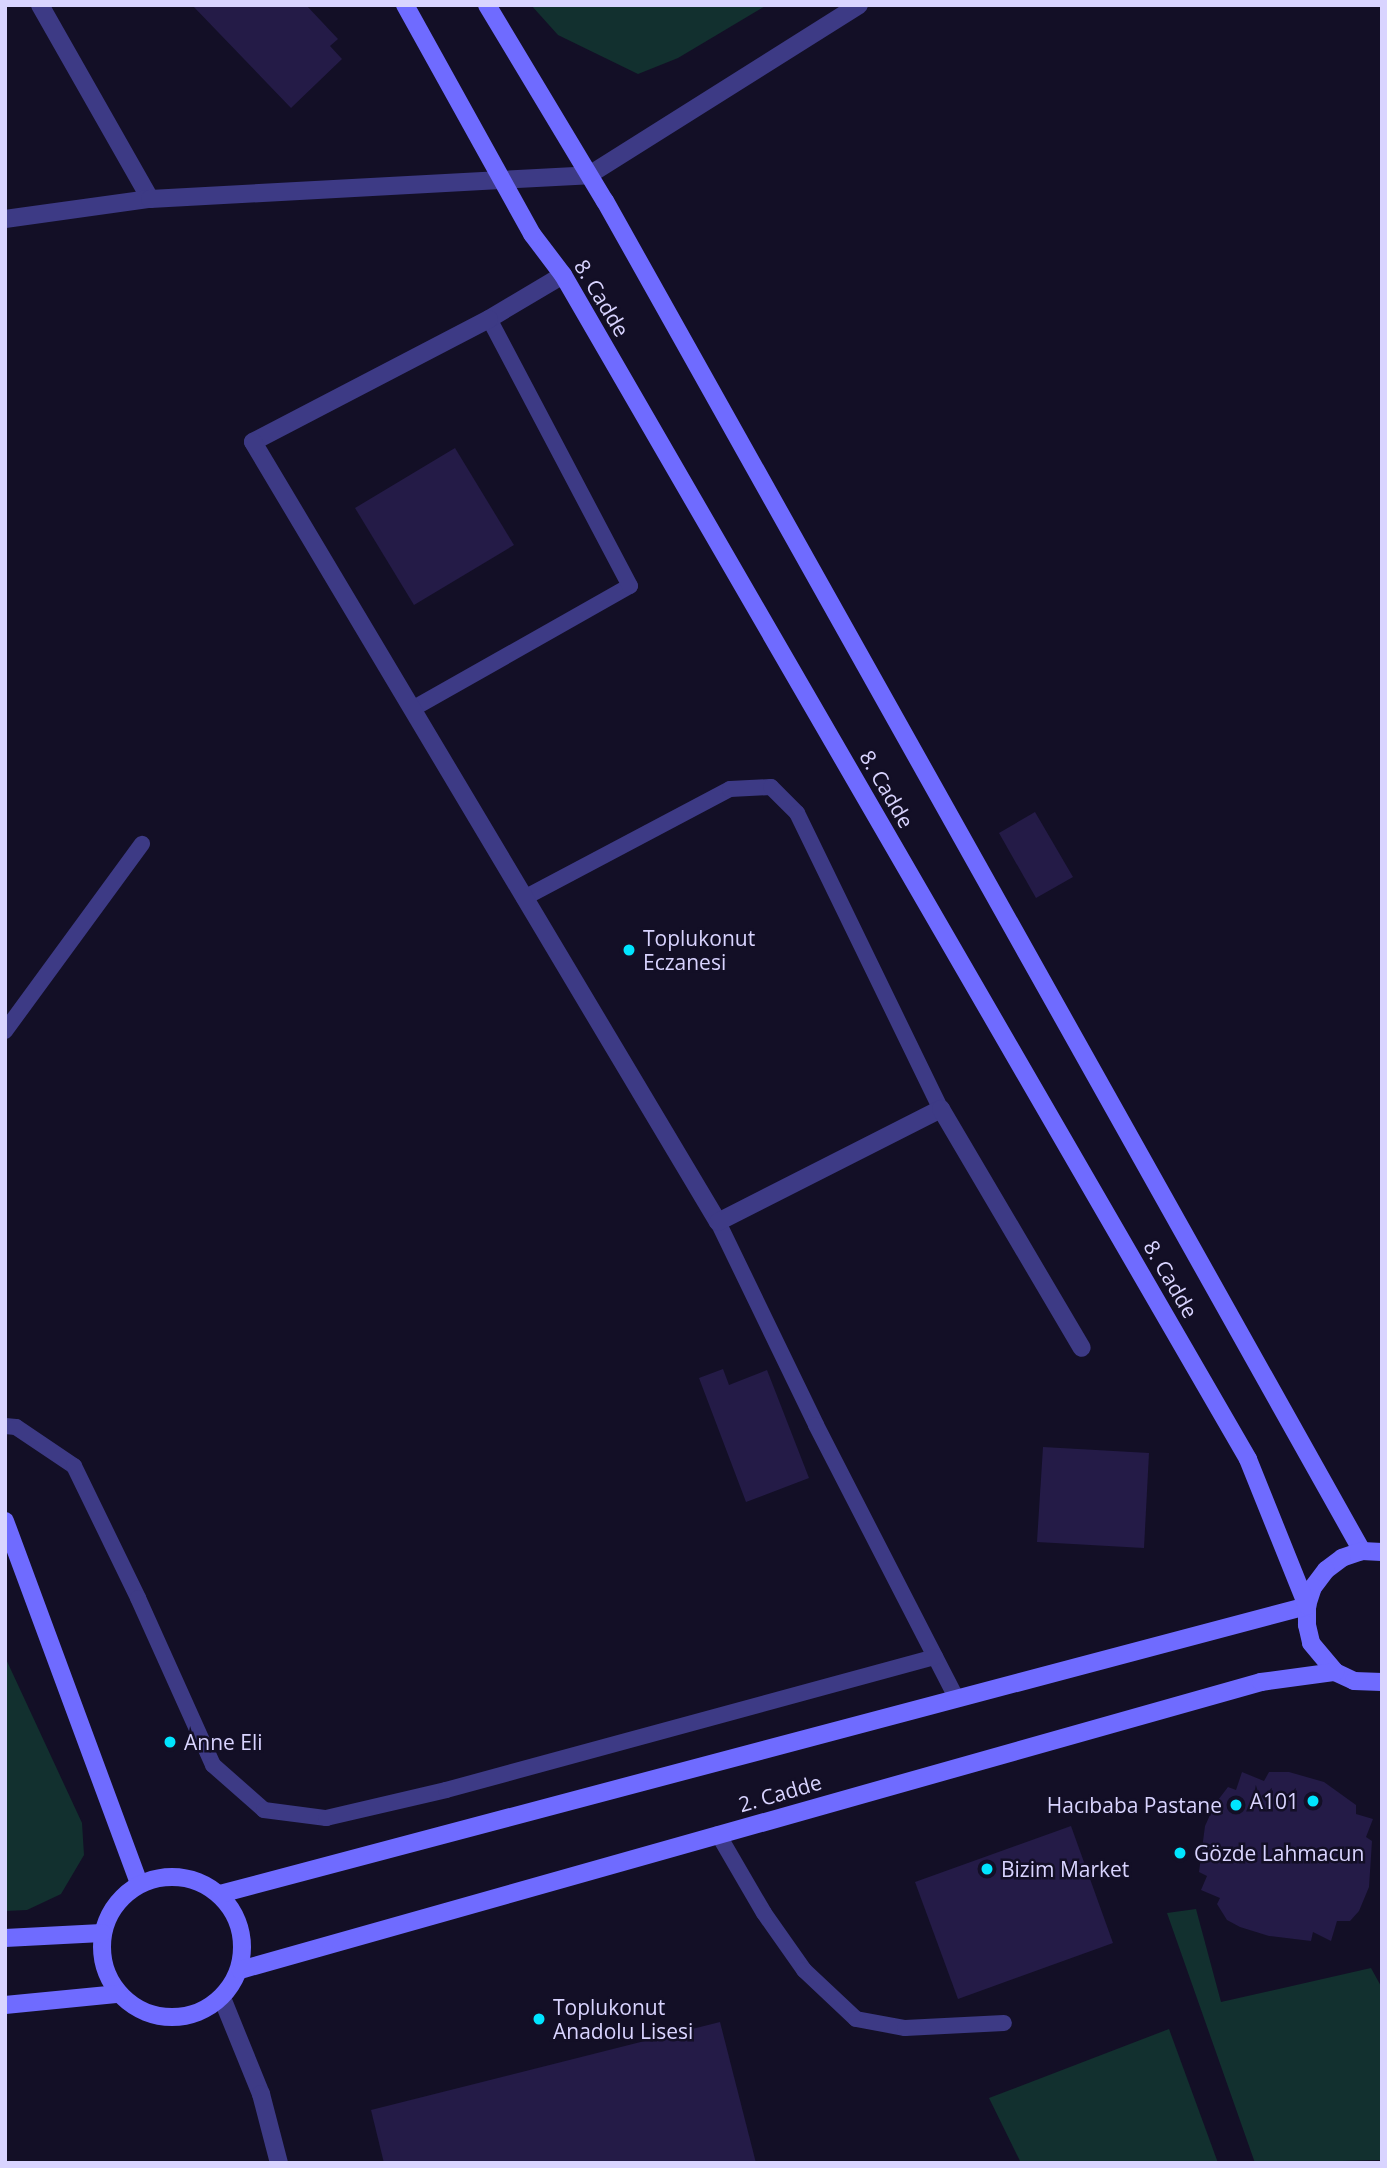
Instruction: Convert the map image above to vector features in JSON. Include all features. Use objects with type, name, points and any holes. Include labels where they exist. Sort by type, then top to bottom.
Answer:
[{"type":"street","points":[[40,5],[150,199]]},
{"type":"street","name":"8. Cadde","points":[[405,5],[532,234],[563,275],[1248,1459],[1307,1606]]},
{"type":"street","name":"8. Cadde","points":[[487,5],[589,175],[1362,1551]]},
{"type":"street","points":[[5,219],[150,199],[589,175],[859,5]]},
{"type":"street","points":[[563,275],[489,319],[253,442],[718,1222],[941,1109],[1082,1348]]},
{"type":"street","points":[[5,1521],[139,1884]]},
{"type":"street","points":[[1380,1687],[1354,1681],[1335,1671],[1321,1659],[1311,1643],[1307,1606],[1313,1587],[1325,1570],[1342,1558],[1362,1551],[1382,1552]]},
{"type":"street","points":[[220,1895],[1307,1606]]},
{"type":"street","name":"2. Cadde","points":[[240,1970],[1261,1682],[1335,1671]]},
{"type":"street","points":[[160,1877],[181,1877],[202,1883],[220,1895],[233,1910],[241,1929],[243,1950],[240,1970],[222,1998],[192,2014],[158,2017],[136,2008],[118,1994],[104,1965],[102,1933],[115,1904],[139,1884],[160,1877]]},
{"type":"street","points":[[5,1938],[102,1933]]},
{"type":"street","points":[[5,2005],[118,1994]]},
{"type":"street","points":[[222,1998],[261,2094],[279,2163]]},
{"type":"lane","points":[[414,708],[630,586],[489,319]]},
{"type":"lane","points":[[523,898],[730,789],[771,787],[797,813],[941,1109]]},
{"type":"lane","points":[[5,1031],[142,844]]},
{"type":"lane","points":[[718,1222],[816,1425],[957,1699]]},
{"type":"lane","points":[[5,1426],[16,1427],[74,1466],[138,1598],[213,1765],[264,1810],[326,1818],[446,1790],[935,1657]]},
{"type":"lane","points":[[718,1834],[764,1913],[804,1970],[856,2019],[905,2028],[1004,2023]]},
{"type":"green space","points":[[531,5],[767,5],[678,58],[638,74],[558,35]]},
{"type":"green space","points":[[5,1657],[82,1823],[84,1855],[61,1894],[27,1910],[5,1911]]},
{"type":"green space","points":[[1196,1909],[1221,2002],[1371,1968],[1382,1988],[1382,2160],[1255,2163],[1167,1913]]},
{"type":"green space","points":[[1169,2029],[1218,2163],[1021,2163],[989,2098]]},
{"type":"building","points":[[192,5],[306,5],[338,39],[330,46],[342,59],[291,108]]},
{"type":"building","points":[[455,448],[514,545],[414,605],[355,508]]},
{"type":"building","points":[[1035,812],[1073,877],[1036,898],[999,833]]},
{"type":"building","points":[[723,1369],[729,1385],[767,1370],[809,1478],[746,1502],[699,1378]]},
{"type":"building","points":[[1043,1447],[1149,1453],[1144,1548],[1037,1542]]},
{"type":"building","points":[[1242,1772],[1264,1781],[1269,1772],[1289,1772],[1324,1782],[1356,1805],[1356,1814],[1373,1819],[1366,1837],[1372,1841],[1369,1887],[1359,1911],[1350,1921],[1337,1921],[1331,1941],[1313,1932],[1311,1941],[1269,1936],[1240,1927],[1227,1920],[1217,1904],[1220,1898],[1201,1890],[1207,1876],[1199,1872],[1205,1826],[1215,1804],[1228,1787],[1236,1790]]},
{"type":"building","points":[[1071,1826],[1113,1943],[958,1999],[915,1882]]},
{"type":"building","points":[[720,2022],[756,2163],[384,2163],[371,2110]]},
{"type":"place","name":"Toplukonut Eczanesi","points":[[629,950]]},
{"type":"place","name":"Anne Eli","points":[[170,1742]]},
{"type":"place","name":"A101","points":[[1313,1801]]},
{"type":"place","name":"Hacıbaba Pastane","points":[[1236,1805]]},
{"type":"place","name":"Gözde Lahmacun","points":[[1180,1853]]},
{"type":"place","name":"Bizim Market","points":[[987,1869]]},
{"type":"place","name":"Toplukonut Anadolu Lisesi","points":[[539,2019]]}]
